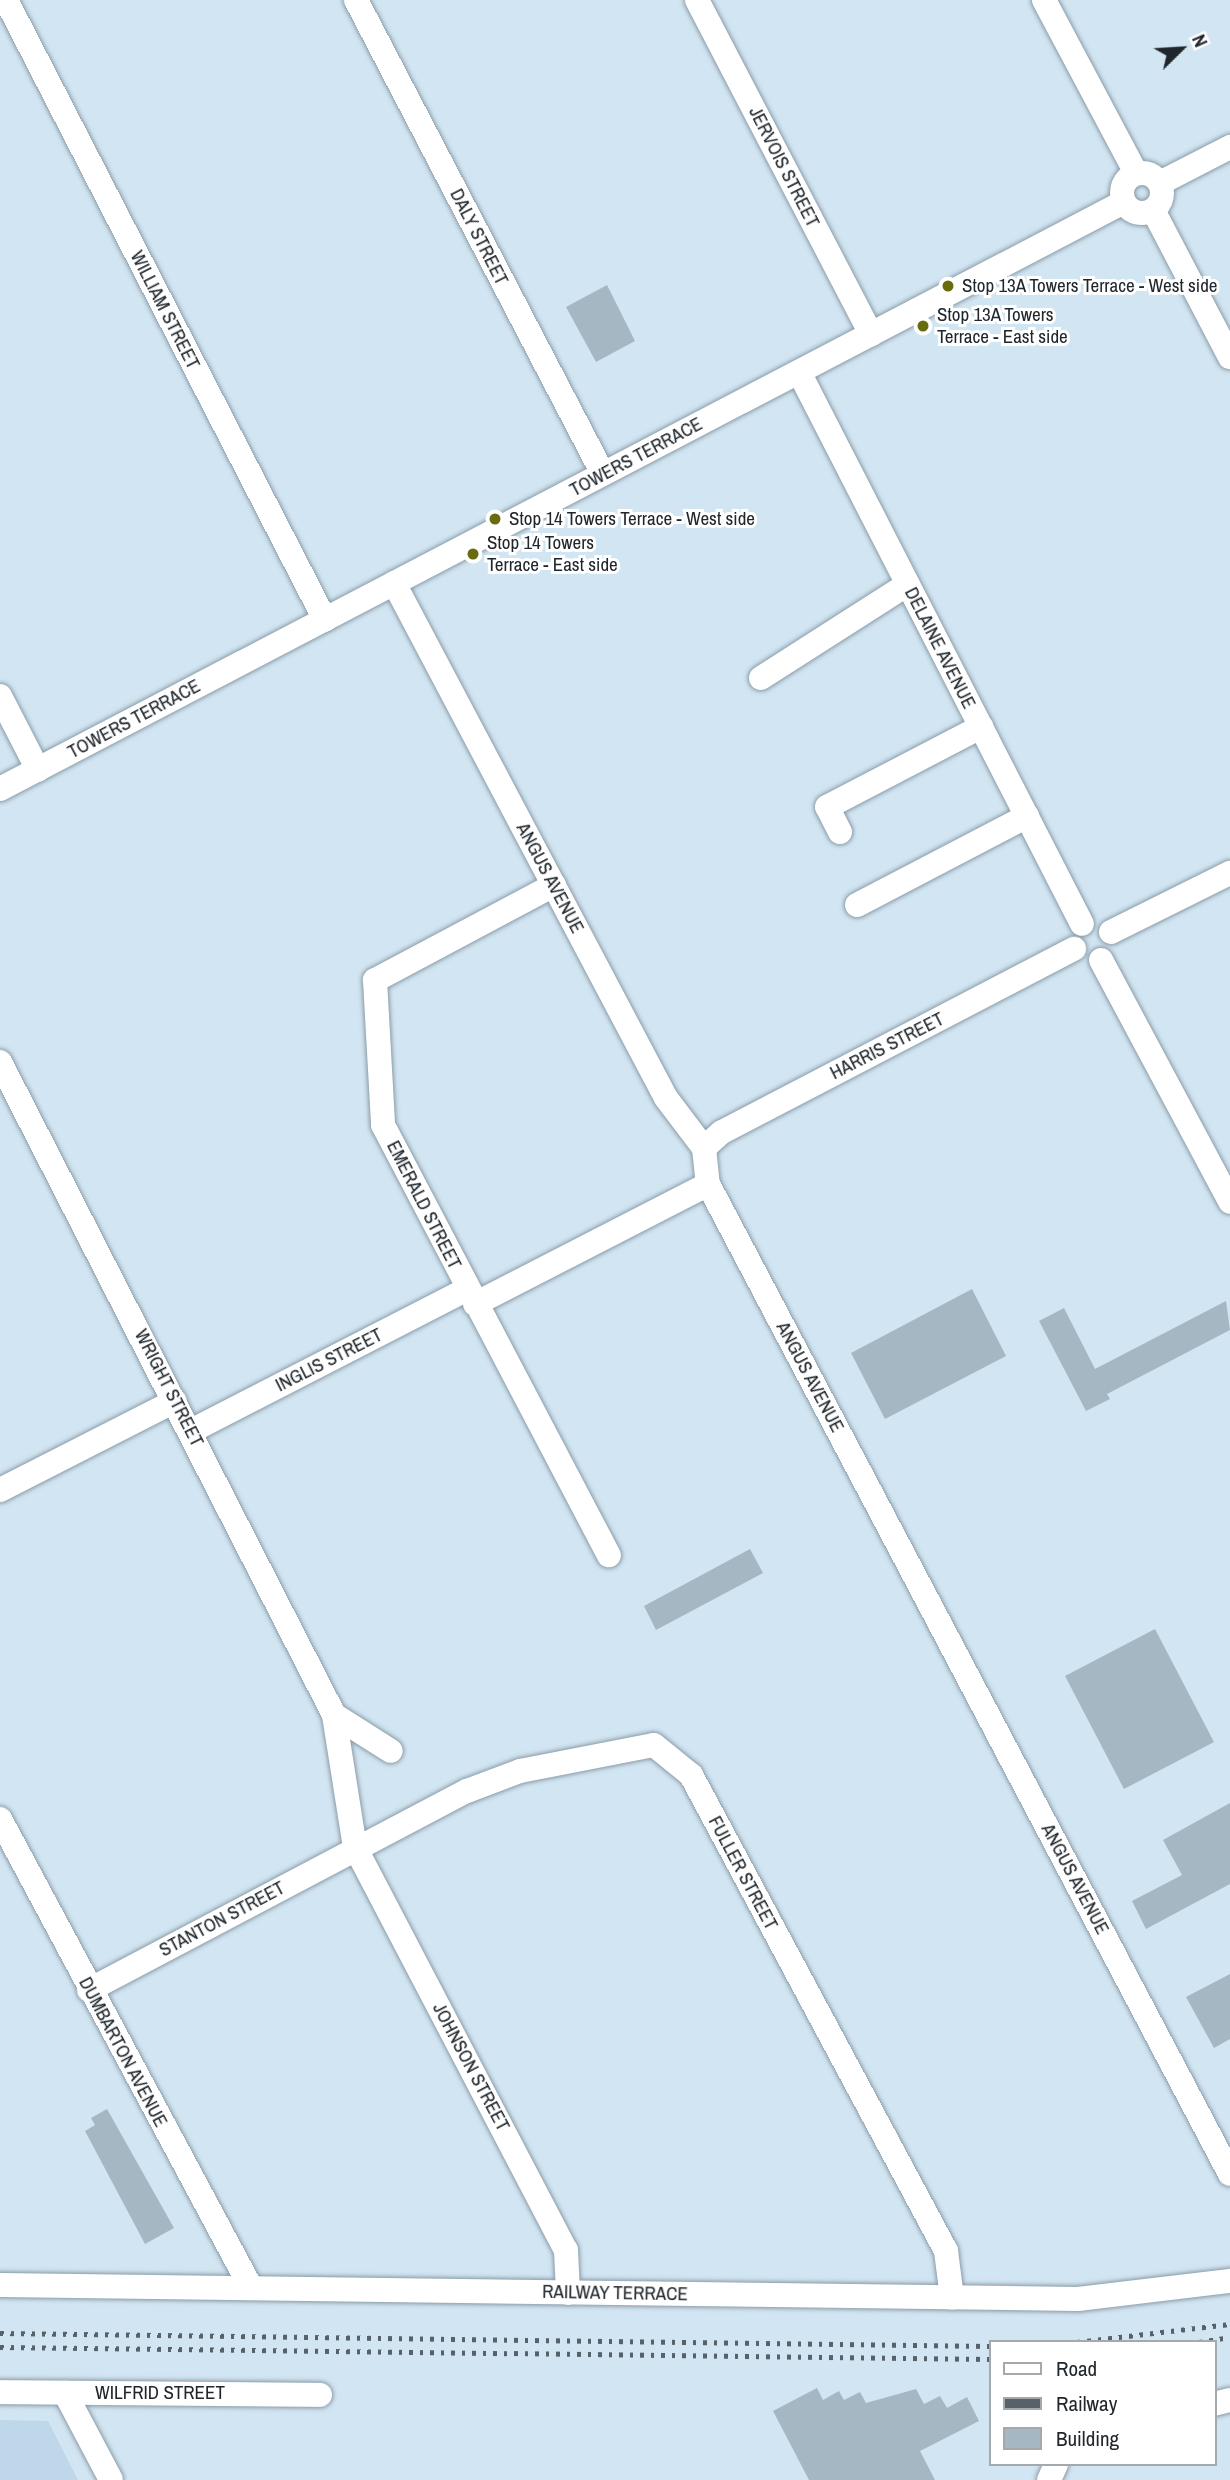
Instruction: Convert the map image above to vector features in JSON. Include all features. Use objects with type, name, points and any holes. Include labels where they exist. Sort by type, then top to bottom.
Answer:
[{"type":"street","name":"WILLIAM STREET","points":[[6,0],[324,620]]},
{"type":"street","name":"DALY STREET","points":[[356,0],[603,474]]},
{"type":"street","name":"JERVOIS STREET","points":[[698,0],[871,334]]},
{"type":"street","points":[[1044,0],[1136,173],[1160,183],[1230,147]]},
{"type":"street","points":[[1136,173],[1122,188],[1124,202],[1139,213],[1153,210],[1162,197],[1160,183]]},
{"type":"street","name":"TOWERS TERRACE","points":[[0,789],[1124,202]]},
{"type":"street","points":[[1153,210],[1230,357]]},
{"type":"street","name":"DELAINE AVENUE","points":[[799,372],[1082,924]]},
{"type":"street","name":"ANGUS AVENUE","points":[[394,583],[666,1098],[704,1148],[708,1184],[1230,2174]]},
{"type":"street","points":[[761,678],[908,584]]},
{"type":"street","points":[[0,696],[38,770]]},
{"type":"street","points":[[840,832],[827,807],[981,727]]},
{"type":"street","points":[[857,905],[1027,816]]},
{"type":"street","points":[[1111,932],[1230,873]]},
{"type":"street","name":"EMERALD STREET","points":[[554,885],[375,979],[383,1125],[471,1297],[609,1555]]},
{"type":"street","points":[[1095,921],[1111,932],[1113,946],[1101,960],[1083,959],[1074,949],[1073,935],[1082,924],[1095,921]]},
{"type":"street","name":"HARRIS STREET","points":[[704,1148],[722,1132],[1074,949]]},
{"type":"street","points":[[1101,960],[1230,1202]]},
{"type":"street","name":"WRIGHT STREET","points":[[0,1062],[334,1715],[355,1847]]},
{"type":"street","name":"INGLIS STREET","points":[[191,1431],[708,1184]]},
{"type":"street","points":[[0,1490],[175,1401]]},
{"type":"street","points":[[334,1715],[391,1751]]},
{"type":"street","name":"FULLER STREET","points":[[355,1847],[520,1771],[654,1745],[675,1756],[946,2251],[952,2298]]},
{"type":"street","name":"DUMBARTON AVENUE","points":[[0,1819],[89,1990],[249,2284]]},
{"type":"street","name":"STANTON STREET","points":[[89,1990],[355,1847]]},
{"type":"street","name":"JOHNSON STREET","points":[[355,1847],[566,2250],[568,2292]]},
{"type":"street","name":"RAILWAY TERRACE","points":[[0,2285],[249,2284],[568,2292],[1078,2299],[1230,2281]]},
{"type":"street","name":"WILFRID STREET","points":[[0,2392],[320,2395]]},
{"type":"street","points":[[65,2393],[111,2480]]},
{"type":"shaded area","points":[[0,2420],[48,2421],[78,2480],[0,2480]]},
{"type":"building","points":[[607,285],[635,341],[596,362],[566,307]]},
{"type":"building","points":[[972,1289],[1006,1356],[885,1419],[851,1353]]},
{"type":"building","points":[[1226,1301],[1230,1330],[1107,1394],[1110,1399],[1086,1411],[1039,1321],[1064,1308],[1095,1369]]},
{"type":"building","points":[[750,1549],[763,1573],[656,1630],[644,1606]]},
{"type":"building","points":[[1155,1629],[1214,1742],[1124,1789],[1065,1676]]},
{"type":"building","points":[[1230,1803],[1230,1884],[1146,1929],[1132,1901],[1182,1875],[1163,1840]]},
{"type":"building","points":[[1230,1974],[1230,2039],[1214,2048],[1186,1997]]},
{"type":"building","points":[[107,2109],[174,2228],[145,2244],[85,2131],[95,2125],[91,2118]]},
{"type":"building","points":[[817,2388],[823,2400],[839,2391],[844,2400],[860,2392],[866,2403],[916,2389],[924,2404],[940,2396],[947,2408],[967,2397],[979,2421],[920,2451],[935,2480],[809,2480],[773,2411]]},
{"type":"railway","points":[[1094,2340],[1230,2324]]},
{"type":"railway","points":[[0,2333],[988,2346]]},
{"type":"railway","points":[[1211,2340],[1230,2337]]},
{"type":"railway","points":[[0,2347],[988,2359]]},
{"type":"place","name":"Stop 13A Towers Terrace - West side","points":[[948,286]]},
{"type":"place","name":"Stop 13A Towers Terrace - East side","points":[[923,326]]},
{"type":"place","name":"Stop 14 Towers Terrace - West side","points":[[495,519]]},
{"type":"place","name":"Stop 14 Towers Terrace - East side","points":[[473,554]]}]
